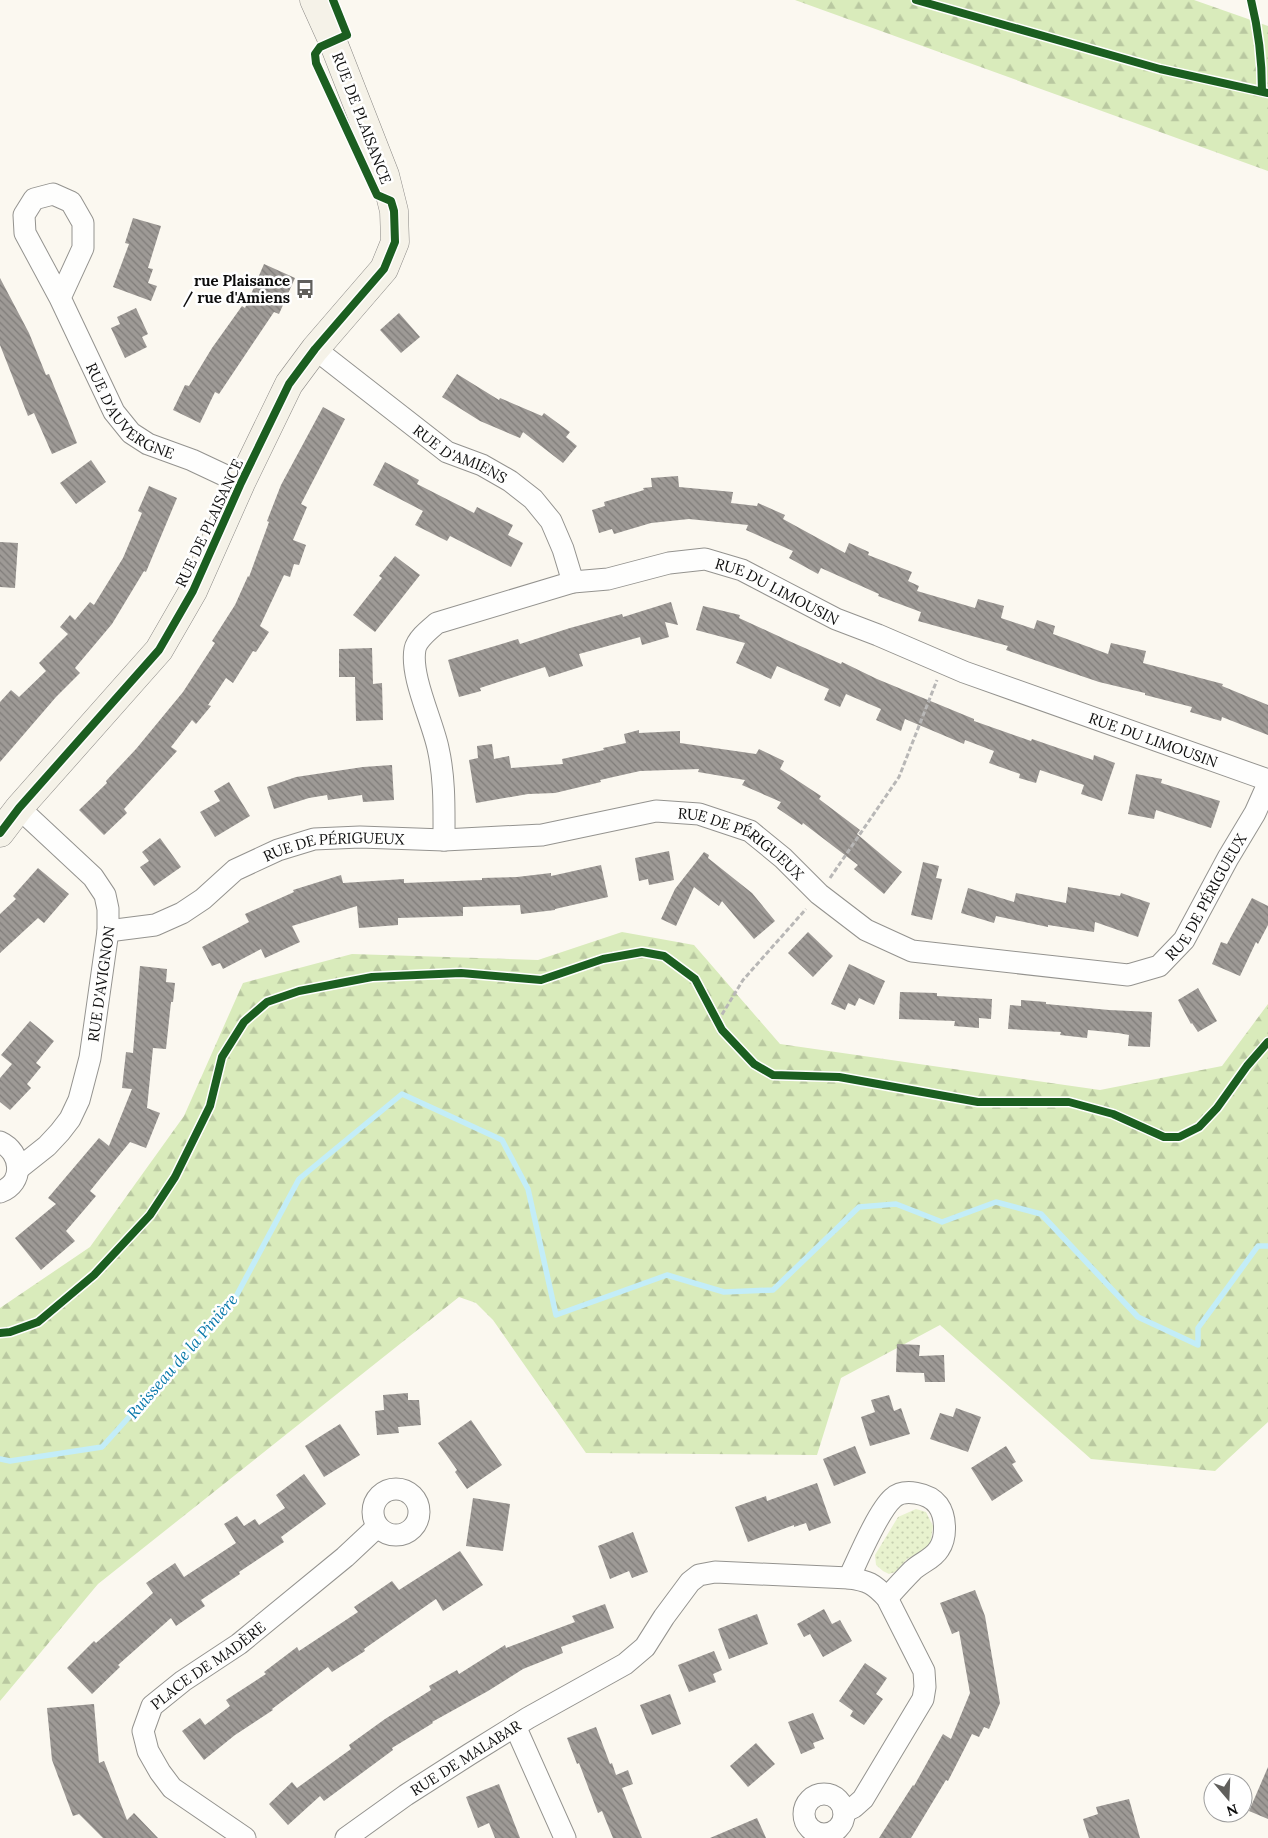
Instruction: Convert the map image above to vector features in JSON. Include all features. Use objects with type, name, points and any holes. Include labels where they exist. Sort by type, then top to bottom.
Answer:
[{"type":"street","name":"RUE DE PLAISANCE","points":[[0,833],[159,650],[193,591],[241,483],[289,384],[315,349],[384,269],[395,242],[394,211],[385,175],[333,42],[314,0]]},
{"type":"street","name":"RUE D'AUVERGNE","points":[[60,298],[114,412],[131,433],[148,444],[192,460],[241,483]]},
{"type":"street","name":"RUE D'AMIENS","points":[[315,349],[447,452],[482,465],[510,481],[532,499],[551,521],[564,549],[573,582]]},
{"type":"street","name":"RUE DU LIMOUSIN","points":[[444,840],[444,791],[438,748],[414,666],[415,647],[425,634],[437,623],[573,582],[608,579],[669,563],[705,559],[742,570],[836,619],[964,672],[1268,782]]},
{"type":"street","name":"RUE DE PÉRIGUEUX","points":[[108,931],[155,925],[182,913],[203,899],[235,870],[278,850],[314,839],[360,837],[444,840],[542,835],[656,811],[698,814],[750,832],[783,858],[820,894],[866,930],[912,951],[1128,975],[1159,966],[1184,940],[1228,858],[1255,813],[1268,782]]},
{"type":"street","name":"RUE D'AVIGNON","points":[[0,1192],[11,1185],[18,1169],[47,1146],[60,1132],[70,1119],[79,1100],[90,1058],[108,931],[108,909],[105,895],[93,877],[20,808]]},
{"type":"street","points":[[0,1142],[13,1152],[17,1160],[18,1169]]},
{"type":"street","points":[[844,1812],[854,1807],[863,1799],[923,1699],[925,1687],[924,1671],[887,1598],[868,1581],[849,1578],[881,1514],[893,1498],[910,1492],[926,1496],[938,1504],[943,1518],[945,1534],[940,1548],[932,1558],[914,1569],[887,1598]]},
{"type":"street","name":"PLACE DE MADÈRE","points":[[245,1838],[172,1788],[160,1772],[148,1751],[143,1731],[152,1706],[183,1681],[239,1644],[345,1557],[377,1527]]},
{"type":"street","name":"RUE DE MALABAR","points":[[346,1838],[406,1795],[516,1726],[626,1664],[645,1647],[690,1582],[699,1575],[715,1572],[849,1578]]},
{"type":"street","points":[[516,1726],[565,1838]]},
{"type":"path","points":[[718,1021],[744,980],[820,894],[899,777],[943,663]]},
{"type":"path","points":[[713,1013],[722,1030]]},
{"type":"green space","points":[[795,0],[1194,0],[1268,26],[1268,171]]},
{"type":"green space","points":[[622,932],[694,945],[780,1044],[1100,1090],[1222,1066],[1268,1004],[1268,1422],[1215,1471],[1091,1459],[940,1325],[841,1378],[817,1455],[586,1453],[493,1320],[476,1303],[459,1297],[98,1584],[0,1701],[0,1308],[90,1247],[184,1116],[243,983],[352,954],[538,960]]},
{"type":"green space","points":[[916,1509],[926,1512],[933,1526],[930,1546],[907,1559],[895,1572],[889,1574],[876,1565],[875,1555],[898,1517]]},
{"type":"building","points":[[133,218],[161,226],[148,268],[153,269],[148,283],[157,286],[151,301],[113,287],[129,244],[125,243]]},
{"type":"building","points":[[264,264],[295,278],[279,314],[274,312],[219,394],[215,392],[200,423],[173,410],[185,385],[189,386],[212,348],[242,306],[245,308]]},
{"type":"building","points":[[0,278],[29,333],[46,375],[49,374],[77,443],[52,454],[34,413],[28,416],[0,345]]},
{"type":"building","points":[[136,308],[148,334],[142,337],[147,347],[125,358],[111,328],[120,324],[117,317]]},
{"type":"building","points":[[399,313],[420,337],[401,353],[380,330]]},
{"type":"building","points":[[457,374],[499,400],[500,398],[542,416],[544,413],[570,432],[566,437],[577,446],[563,463],[523,432],[520,438],[480,421],[442,397]]},
{"type":"building","points":[[323,407],[345,419],[301,504],[307,507],[293,540],[306,545],[299,565],[294,564],[290,577],[284,575],[260,626],[269,632],[256,652],[253,651],[233,683],[226,678],[208,705],[211,706],[196,724],[192,720],[171,747],[177,751],[124,809],[127,813],[104,835],[79,810],[107,783],[106,781],[136,749],[183,692],[215,643],[212,641],[235,605],[249,577],[281,485]]},
{"type":"building","points":[[91,460],[106,482],[76,504],[60,483]]},
{"type":"building","points":[[385,462],[419,480],[417,484],[474,513],[477,507],[513,525],[508,535],[523,543],[511,567],[450,536],[447,541],[415,525],[423,511],[373,485]]},
{"type":"building","points":[[678,476],[679,487],[733,492],[731,503],[757,506],[758,503],[785,515],[783,519],[845,553],[849,543],[869,552],[868,555],[912,572],[908,581],[919,586],[917,591],[975,608],[978,599],[1004,606],[1001,618],[1034,629],[1037,620],[1055,626],[1053,634],[1108,654],[1111,643],[1146,651],[1143,663],[1223,684],[1222,686],[1268,705],[1268,735],[1222,717],[1221,721],[1190,712],[1192,707],[1099,682],[1043,663],[1006,650],[1008,646],[918,621],[921,612],[878,596],[879,594],[821,568],[818,574],[789,558],[793,551],[746,530],[748,525],[689,519],[651,523],[614,534],[612,529],[599,533],[592,510],[605,506],[604,502],[644,490],[643,488],[652,487],[651,478]]},
{"type":"building","points":[[149,486],[177,498],[146,572],[144,571],[112,624],[75,668],[80,673],[56,697],[0,762],[0,702],[11,690],[19,697],[46,671],[39,663],[68,634],[60,627],[70,615],[75,620],[90,602],[94,605],[123,558],[142,513],[138,511]]},
{"type":"building","points":[[0,542],[18,543],[15,588],[0,587]]},
{"type":"building","points":[[395,556],[420,575],[375,632],[353,615],[382,578],[379,576]]},
{"type":"building","points":[[671,602],[678,625],[665,622],[669,637],[642,645],[640,637],[579,654],[583,666],[549,677],[545,667],[480,688],[481,691],[459,697],[448,660],[518,639],[520,644],[570,628],[622,614],[623,617]]},
{"type":"building","points":[[703,606],[740,615],[739,618],[789,641],[974,719],[974,721],[1093,760],[1094,755],[1115,763],[1102,801],[1081,794],[1084,785],[1040,770],[1036,783],[1019,778],[1020,774],[989,763],[994,751],[965,740],[964,744],[905,719],[901,731],[876,720],[881,709],[846,694],[840,707],[824,700],[829,689],[777,666],[771,679],[736,663],[745,643],[696,630]]},
{"type":"building","points":[[372,648],[373,684],[382,683],[383,720],[356,721],[355,677],[339,677],[339,649]]},
{"type":"building","points":[[639,730],[639,733],[680,731],[680,743],[756,754],[759,749],[784,761],[780,769],[821,796],[819,799],[860,830],[857,834],[902,872],[884,894],[854,869],[858,865],[803,823],[802,825],[777,808],[781,802],[742,785],[745,780],[698,772],[699,769],[640,771],[555,793],[528,794],[476,803],[469,760],[478,758],[477,746],[492,744],[494,759],[509,756],[511,768],[563,764],[562,759],[626,743],[624,734]]},
{"type":"building","points":[[392,765],[394,800],[363,802],[362,795],[328,800],[327,795],[309,798],[274,809],[267,787],[296,777],[363,767]]},
{"type":"building","points":[[1136,774],[1162,779],[1161,783],[1220,801],[1211,828],[1156,810],[1154,819],[1128,814]]},
{"type":"building","points":[[229,782],[250,816],[215,837],[200,812],[220,801],[214,791]]},
{"type":"building","points":[[160,838],[181,867],[154,886],[140,867],[149,861],[142,852]]},
{"type":"building","points":[[669,851],[674,880],[649,885],[648,879],[639,881],[635,858]]},
{"type":"building","points":[[704,852],[709,855],[708,858],[752,893],[775,921],[754,939],[722,901],[719,906],[694,887],[676,926],[661,919],[675,889]]},
{"type":"building","points":[[923,862],[939,866],[936,878],[942,879],[932,920],[911,915]]},
{"type":"building","points":[[601,865],[608,897],[555,910],[521,914],[520,905],[463,907],[463,916],[398,918],[398,925],[359,928],[357,906],[292,926],[300,942],[265,958],[261,949],[223,969],[220,963],[212,966],[202,947],[249,922],[245,914],[294,892],[293,890],[341,875],[343,883],[404,879],[404,883],[482,880],[482,878],[517,877],[551,873],[551,876]]},
{"type":"building","points":[[38,868],[69,894],[44,923],[38,918],[0,953],[0,914],[16,899],[13,896]]},
{"type":"building","points":[[1068,887],[1120,896],[1121,893],[1150,903],[1138,937],[1095,922],[1094,932],[1048,925],[1048,927],[996,916],[994,923],[961,913],[968,888],[1014,902],[1016,893],[1066,903]]},
{"type":"building","points":[[1252,898],[1268,906],[1268,925],[1258,944],[1256,942],[1240,976],[1212,964],[1221,942],[1227,944]]},
{"type":"building","points":[[808,932],[833,956],[813,977],[788,953]]},
{"type":"building","points":[[849,964],[885,981],[874,1005],[859,998],[855,1006],[848,1003],[845,1010],[831,1004]]},
{"type":"building","points":[[140,966],[167,969],[166,982],[175,983],[166,1049],[153,1048],[147,1108],[160,1113],[146,1148],[130,1142],[90,1191],[96,1196],[66,1231],[75,1241],[41,1270],[15,1238],[56,1204],[48,1198],[99,1138],[109,1146],[132,1089],[122,1088],[126,1052],[133,1053]]},
{"type":"building","points":[[1198,988],[1217,1021],[1198,1032],[1191,1024],[1178,1000]]},
{"type":"building","points":[[900,992],[937,993],[937,996],[992,999],[991,1019],[979,1018],[979,1028],[954,1026],[955,1021],[899,1019]]},
{"type":"building","points":[[1021,1000],[1109,1010],[1152,1012],[1150,1047],[1128,1046],[1129,1035],[1118,1033],[1088,1030],[1087,1038],[1060,1035],[1061,1032],[1008,1029],[1010,1005],[1021,1006]]},
{"type":"building","points":[[30,1021],[54,1041],[36,1063],[41,1067],[27,1084],[31,1088],[10,1110],[0,1102],[0,1078],[12,1064],[1,1055]]},
{"type":"building","points":[[897,1344],[920,1345],[919,1356],[944,1355],[945,1382],[925,1382],[924,1373],[896,1372]]},
{"type":"building","points":[[408,1393],[408,1400],[419,1400],[421,1425],[398,1427],[399,1433],[377,1435],[375,1411],[384,1410],[383,1395]]},
{"type":"building","points":[[889,1395],[894,1411],[901,1408],[910,1434],[870,1446],[861,1417],[875,1412],[871,1400]]},
{"type":"building","points":[[956,1408],[981,1417],[968,1452],[930,1439],[940,1413],[953,1417]]},
{"type":"building","points":[[471,1420],[502,1465],[467,1489],[455,1472],[457,1470],[438,1443]]},
{"type":"building","points":[[340,1424],[360,1455],[324,1477],[305,1446]]},
{"type":"building","points":[[855,1446],[866,1473],[834,1486],[823,1459]]},
{"type":"building","points":[[1006,1446],[1016,1462],[1012,1464],[1023,1481],[992,1501],[971,1468]]},
{"type":"building","points":[[304,1474],[326,1504],[281,1537],[284,1542],[201,1600],[205,1606],[176,1626],[171,1618],[118,1665],[120,1667],[92,1694],[67,1668],[94,1641],[96,1643],[153,1593],[146,1583],[175,1563],[184,1577],[236,1543],[224,1524],[237,1516],[244,1526],[255,1519],[259,1525],[285,1508],[276,1495]]},
{"type":"building","points":[[817,1483],[831,1523],[809,1531],[806,1523],[794,1527],[794,1525],[748,1542],[735,1507],[766,1496],[767,1501]]},
{"type":"building","points":[[473,1498],[510,1504],[503,1551],[466,1546]]},
{"type":"building","points":[[633,1532],[648,1572],[632,1578],[629,1571],[610,1579],[598,1546]]},
{"type":"building","points":[[460,1551],[483,1585],[443,1611],[436,1599],[364,1649],[365,1651],[332,1672],[328,1667],[204,1760],[182,1731],[200,1718],[205,1725],[230,1706],[226,1700],[266,1674],[264,1672],[297,1647],[299,1651],[358,1612],[354,1607],[392,1581],[399,1590]]},
{"type":"building","points":[[975,1590],[985,1616],[1000,1703],[989,1729],[984,1727],[979,1737],[972,1734],[948,1781],[946,1780],[911,1838],[879,1838],[914,1786],[943,1734],[951,1739],[970,1693],[959,1631],[952,1634],[940,1603]]},
{"type":"building","points":[[605,1604],[614,1628],[561,1647],[563,1653],[523,1669],[432,1722],[392,1748],[393,1750],[324,1801],[320,1796],[288,1825],[269,1804],[292,1782],[297,1788],[351,1749],[349,1745],[385,1719],[431,1690],[429,1686],[457,1670],[459,1674],[505,1645],[506,1648],[575,1622],[572,1616]]},
{"type":"building","points":[[824,1609],[832,1624],[840,1620],[852,1641],[823,1657],[810,1634],[804,1637],[797,1624]]},
{"type":"building","points":[[757,1614],[768,1644],[729,1659],[718,1629]]},
{"type":"building","points":[[714,1651],[722,1670],[713,1674],[716,1682],[689,1692],[678,1665]]},
{"type":"building","points":[[865,1663],[887,1678],[876,1694],[883,1699],[864,1725],[850,1716],[853,1711],[839,1701]]},
{"type":"building","points":[[670,1694],[681,1724],[652,1735],[640,1705]]},
{"type":"building","points":[[94,1704],[99,1763],[104,1761],[127,1820],[134,1813],[158,1838],[103,1838],[79,1814],[73,1816],[52,1760],[47,1708]]},
{"type":"building","points":[[813,1713],[824,1739],[813,1743],[815,1748],[801,1754],[788,1722]]},
{"type":"building","points":[[596,1727],[616,1775],[628,1770],[633,1784],[622,1788],[642,1838],[613,1838],[602,1811],[598,1813],[579,1763],[577,1764],[567,1738]]},
{"type":"building","points":[[756,1743],[775,1764],[748,1787],[730,1766]]},
{"type":"building","points":[[1268,1767],[1268,1819],[1253,1813],[1253,1802]]},
{"type":"building","points":[[499,1784],[520,1838],[495,1838],[489,1823],[478,1828],[466,1797]]},
{"type":"building","points":[[1129,1799],[1140,1838],[1089,1838],[1083,1819],[1098,1814],[1096,1807]]},
{"type":"building","points":[[757,1818],[766,1838],[710,1838]]},
{"type":"waterway","name":"Ruisseau de la Pinière","points":[[0,1459],[10,1461],[102,1447],[233,1302],[299,1179],[402,1094],[502,1140],[528,1189],[556,1315],[667,1275],[724,1292],[773,1290],[859,1207],[896,1204],[942,1222],[996,1202],[1041,1214],[1138,1317],[1198,1345],[1198,1328],[1258,1246],[1268,1246]]},
{"type":"cycle path","points":[[0,833],[19,808],[159,650],[193,591],[241,483],[289,384],[315,349],[384,269],[395,242],[394,211],[391,201],[377,195],[316,63],[315,54],[320,47],[347,35],[333,0]]},
{"type":"cycle path","points":[[916,0],[1160,69],[1268,93]]},
{"type":"cycle path","points":[[1251,0],[1260,45],[1262,91]]},
{"type":"cycle path","points":[[0,1333],[10,1332],[38,1322],[94,1275],[150,1215],[175,1177],[210,1106],[222,1057],[244,1022],[267,1002],[299,991],[372,977],[461,973],[541,980],[603,959],[642,952],[664,956],[695,979],[722,1030],[754,1064],[773,1075],[839,1077],[978,1102],[1069,1102],[1113,1114],[1164,1137],[1179,1137],[1199,1127],[1217,1108],[1247,1066],[1268,1042]]},
{"type":"place","name":"rue Plaisance / rue d'Amiens","points":[[305,289]]}]
